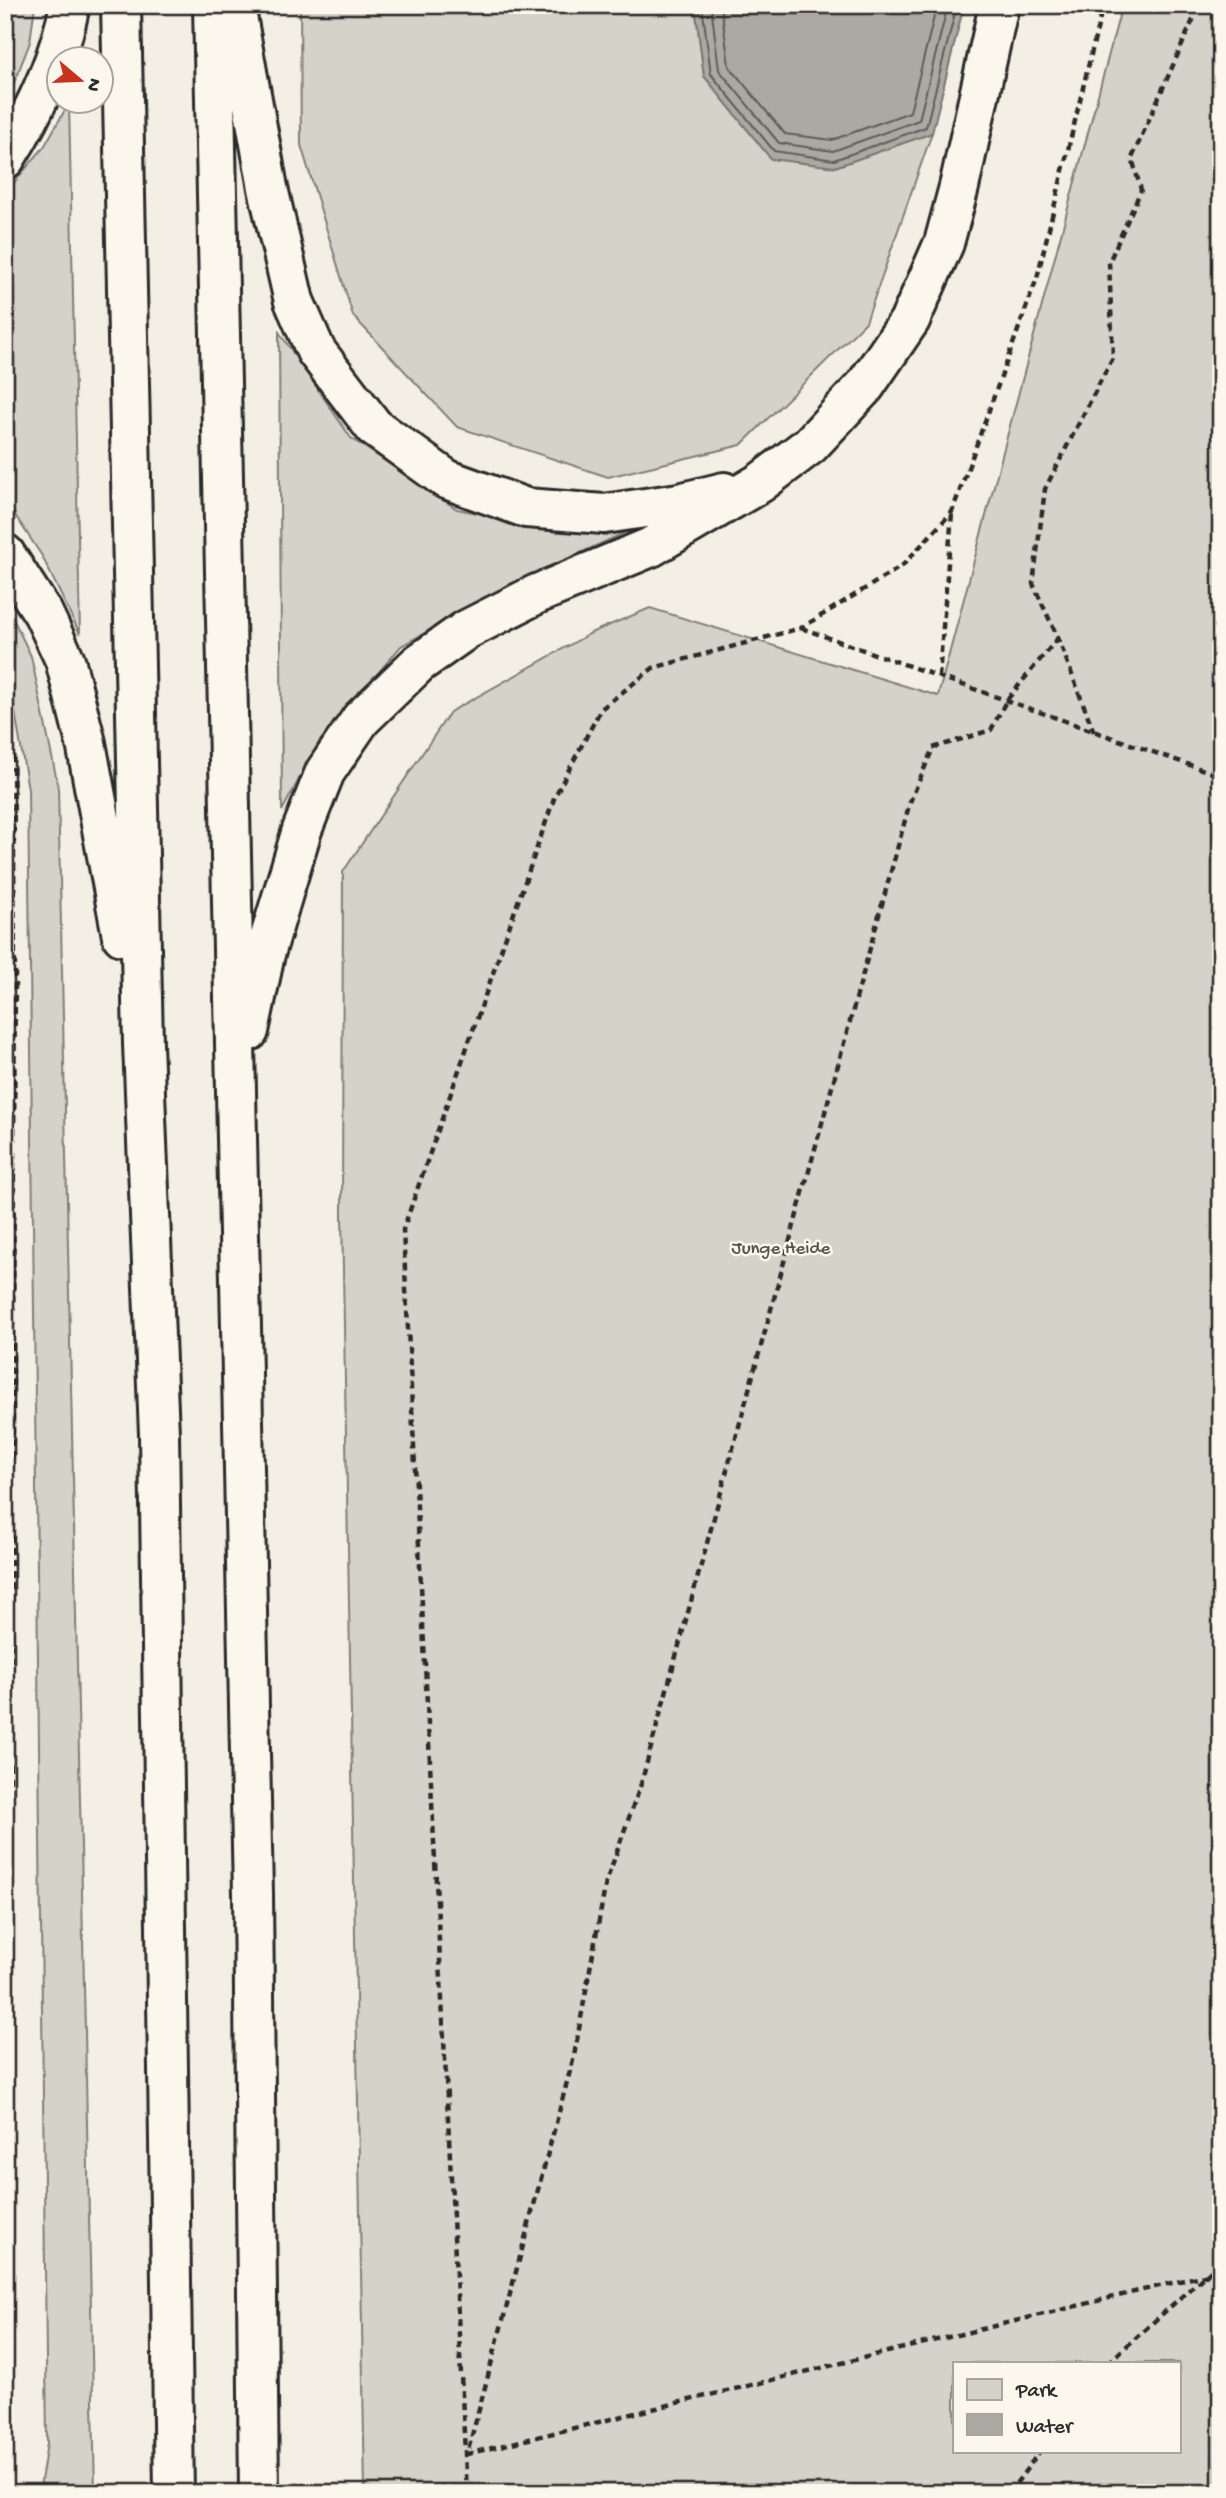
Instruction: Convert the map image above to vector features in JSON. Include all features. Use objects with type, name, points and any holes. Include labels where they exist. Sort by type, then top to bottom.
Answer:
[{"type":"highway","points":[[5,159],[28,123],[64,32],[70,5]]},
{"type":"highway","points":[[121,5],[143,1044],[159,1434],[174,2493]]},
{"type":"highway","points":[[213,5],[253,1894],[259,2493]]},
{"type":"highway","points":[[235,5],[268,188],[294,301],[316,351],[374,427],[446,479],[526,508],[604,514],[679,503],[760,483]]},
{"type":"highway","points":[[235,1102],[265,954],[302,830],[325,772],[361,719],[419,663],[466,630],[537,594],[652,548],[760,483],[810,445],[865,386],[910,320],[944,243],[960,187],[999,5]]},
{"type":"highway","points":[[5,554],[43,613],[65,660],[86,743],[143,1044]]},
{"type":"path","points":[[939,677],[952,512],[1037,278],[1103,5]]},
{"type":"path","points":[[1094,732],[1058,638],[1032,584],[1045,489],[1113,357],[1109,262],[1141,190],[1132,158],[1193,20],[1194,5]]},
{"type":"path","points":[[467,2493],[402,1230],[555,796],[601,709],[653,668],[801,628],[902,566],[952,512]]},
{"type":"path","points":[[801,628],[1221,776]]},
{"type":"path","points":[[467,2454],[575,2056],[606,1882],[641,1784],[910,802],[933,748],[991,730],[1006,701],[1058,638]]},
{"type":"path","points":[[5,720],[13,755],[14,852],[6,2493]]},
{"type":"path","points":[[5,860],[14,852]]},
{"type":"path","points":[[1109,2362],[1221,2261]]},
{"type":"path","points":[[467,2454],[1221,2271]]},
{"type":"path","points":[[1009,2493],[1039,2452]]},
{"type":"green space","points":[[5,5],[35,5],[30,42],[5,106]]},
{"type":"green space","points":[[300,5],[695,5],[704,76],[835,167],[932,133],[866,322],[741,445],[608,477],[457,427],[353,316],[301,145]]},
{"type":"green space","name":"Junge Heide","points":[[1122,5],[1221,5],[1221,2493],[365,2493],[342,1214],[343,872],[450,712],[593,632],[650,608],[938,696]]},
{"type":"green space","points":[[62,116],[69,116],[80,634],[42,556],[5,500],[5,193],[44,147]]},
{"type":"green space","points":[[279,332],[351,438],[457,509],[576,532],[648,522],[517,582],[401,646],[319,742],[282,811]]},
{"type":"green space","points":[[5,602],[31,656],[58,786],[95,2493],[39,2493],[47,2444],[28,789],[14,706],[5,685]]},
{"type":"water","points":[[695,5],[964,5],[932,133],[835,167],[771,159],[704,76]]}]
